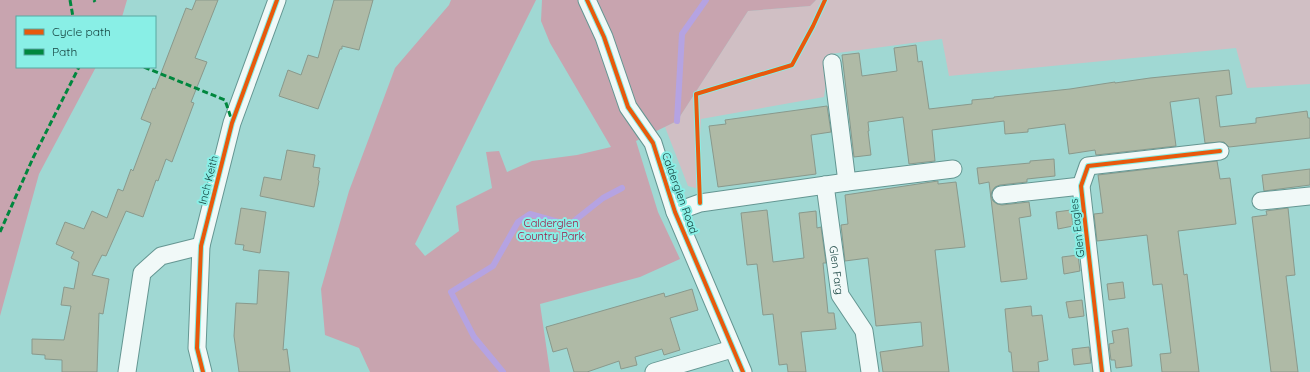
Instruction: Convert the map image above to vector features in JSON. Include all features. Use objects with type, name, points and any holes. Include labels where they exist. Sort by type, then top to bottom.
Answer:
[{"type":"street","name":"Inch Keith","points":[[203,372],[198,348],[201,246],[232,123],[277,0]]},
{"type":"street","name":"Calderglen Road","points":[[587,0],[604,37],[628,107],[653,143],[675,212],[743,372]]},
{"type":"street","points":[[832,62],[847,182]]},
{"type":"street","name":"Glen Eagles","points":[[1102,372],[1081,186],[1088,166],[1220,151]]},
{"type":"street","points":[[675,212],[700,203],[847,182],[953,169]]},
{"type":"street","name":"Glen Farg","points":[[825,185],[840,295],[864,331],[870,372]]},
{"type":"street","points":[[1001,195],[1081,186]]},
{"type":"street","points":[[1261,201],[1310,196]]},
{"type":"street","points":[[127,372],[142,273],[161,256],[201,246]]},
{"type":"street","points":[[654,372],[732,349]]},
{"type":"shaded area","points":[[816,0],[1310,0],[1310,84],[1247,88],[1236,48],[949,76],[942,39],[830,54],[824,97],[701,119],[699,189],[688,186],[665,127],[677,121],[748,11],[810,6]]},
{"type":"green space","points":[[0,0],[127,0],[122,16],[16,16],[16,68],[95,68],[39,174],[0,316]]},
{"type":"green space","name":"Calderglen Country Park","points":[[451,0],[536,0],[415,244],[425,256],[459,231],[456,206],[492,188],[486,152],[499,151],[507,172],[532,161],[577,155],[611,147],[550,43],[541,21],[542,0],[816,0],[810,6],[748,11],[677,121],[636,141],[658,212],[680,259],[640,277],[540,304],[550,372],[370,372],[359,348],[325,335],[321,289],[349,191],[395,68],[449,5]]},
{"type":"building","points":[[196,0],[218,0],[195,58],[207,62],[191,102],[194,103],[172,162],[166,159],[158,181],[156,180],[143,217],[126,211],[106,256],[102,255],[92,275],[109,279],[103,314],[99,313],[97,372],[62,372],[62,360],[45,359],[45,355],[32,354],[32,339],[64,340],[71,306],[61,305],[64,287],[74,289],[79,262],[71,258],[74,252],[56,244],[65,222],[84,229],[92,211],[107,218],[118,189],[123,191],[131,169],[133,171],[151,123],[141,119],[153,88],[155,89],[186,8],[192,10]]},
{"type":"building","points":[[334,0],[373,0],[359,50],[342,46],[318,109],[279,96],[288,70],[301,75],[308,55],[318,58]]},
{"type":"building","points":[[916,45],[918,62],[922,61],[929,109],[972,104],[972,100],[994,97],[1229,70],[1232,94],[1216,96],[1220,127],[1256,123],[1256,118],[1307,111],[1308,118],[1310,118],[1310,138],[1229,147],[1224,142],[1205,143],[1199,98],[1170,102],[1176,146],[1096,155],[1095,150],[1069,154],[1065,124],[1028,129],[1028,132],[1005,134],[1004,121],[932,130],[935,161],[909,164],[903,117],[868,122],[871,155],[854,157],[842,55],[859,53],[862,76],[897,71],[894,48]]},
{"type":"building","points":[[827,106],[831,132],[811,135],[816,174],[718,187],[709,126],[726,124],[725,120]]},
{"type":"building","points":[[287,150],[315,155],[313,167],[320,168],[314,207],[260,196],[264,177],[281,180]]},
{"type":"building","points":[[1054,159],[1055,176],[1027,179],[1027,182],[1000,185],[995,187],[992,191],[991,196],[993,201],[997,204],[1002,205],[1029,202],[1031,216],[1019,218],[1027,279],[1001,282],[989,182],[979,184],[977,168]]},
{"type":"building","points":[[1217,161],[1220,179],[1230,178],[1236,224],[1178,231],[1184,275],[1187,274],[1199,372],[1162,372],[1160,354],[1171,353],[1162,284],[1153,285],[1147,235],[1097,241],[1094,214],[1103,213],[1098,175]]},
{"type":"building","points":[[1310,169],[1310,185],[1264,191],[1262,175]]},
{"type":"building","points":[[938,181],[938,184],[956,182],[965,247],[935,250],[949,372],[883,372],[880,352],[923,346],[921,322],[876,326],[868,258],[845,261],[841,225],[848,224],[845,195]]},
{"type":"building","points":[[241,208],[266,212],[260,253],[243,250],[244,245],[235,244]]},
{"type":"building","points":[[1288,208],[1295,275],[1286,276],[1298,372],[1271,372],[1252,217],[1267,215],[1266,211]]},
{"type":"building","points":[[767,210],[773,262],[804,258],[799,213],[816,211],[817,228],[821,227],[826,263],[823,263],[828,313],[834,313],[836,329],[801,332],[806,372],[788,372],[787,364],[779,365],[773,314],[763,315],[757,264],[747,265],[741,213]]},
{"type":"building","points":[[1071,210],[1073,226],[1058,229],[1056,212]]},
{"type":"building","points":[[1078,255],[1080,271],[1064,274],[1062,257]]},
{"type":"building","points":[[259,270],[289,272],[283,350],[287,349],[290,372],[239,372],[234,336],[236,303],[257,304]]},
{"type":"building","points":[[1123,282],[1125,298],[1109,300],[1107,284]]},
{"type":"building","points":[[692,289],[698,310],[670,318],[680,350],[664,355],[662,349],[635,357],[637,365],[621,369],[619,361],[587,372],[574,372],[567,348],[553,352],[546,327],[664,293],[665,297]]},
{"type":"building","points":[[1082,300],[1084,316],[1069,318],[1066,302]]},
{"type":"building","points":[[1031,306],[1032,316],[1042,315],[1048,360],[1038,362],[1039,372],[1013,372],[1011,352],[1009,352],[1005,309]]},
{"type":"building","points":[[1128,328],[1132,366],[1116,368],[1115,360],[1111,360],[1109,344],[1114,343],[1112,331]]},
{"type":"building","points":[[1089,347],[1091,363],[1074,365],[1072,349]]},
{"type":"waterway","points":[[677,121],[682,34],[706,0]]},
{"type":"waterway","points":[[503,372],[474,337],[451,292],[493,266],[518,222],[530,214],[569,225],[603,198],[622,188]]},
{"type":"marked path","points":[[70,0],[73,16]]},
{"type":"marked path","points":[[0,232],[33,158],[78,68]]},
{"type":"marked path","points":[[146,68],[225,100],[232,121]]},
{"type":"cycle path","points":[[203,372],[197,348],[201,246],[232,123],[277,0]]},
{"type":"cycle path","points":[[587,0],[604,37],[628,107],[653,143],[675,212],[743,372]]},
{"type":"cycle path","points":[[700,203],[696,94],[792,65],[825,0]]},
{"type":"cycle path","points":[[1102,372],[1081,186],[1088,166],[1220,151]]}]
